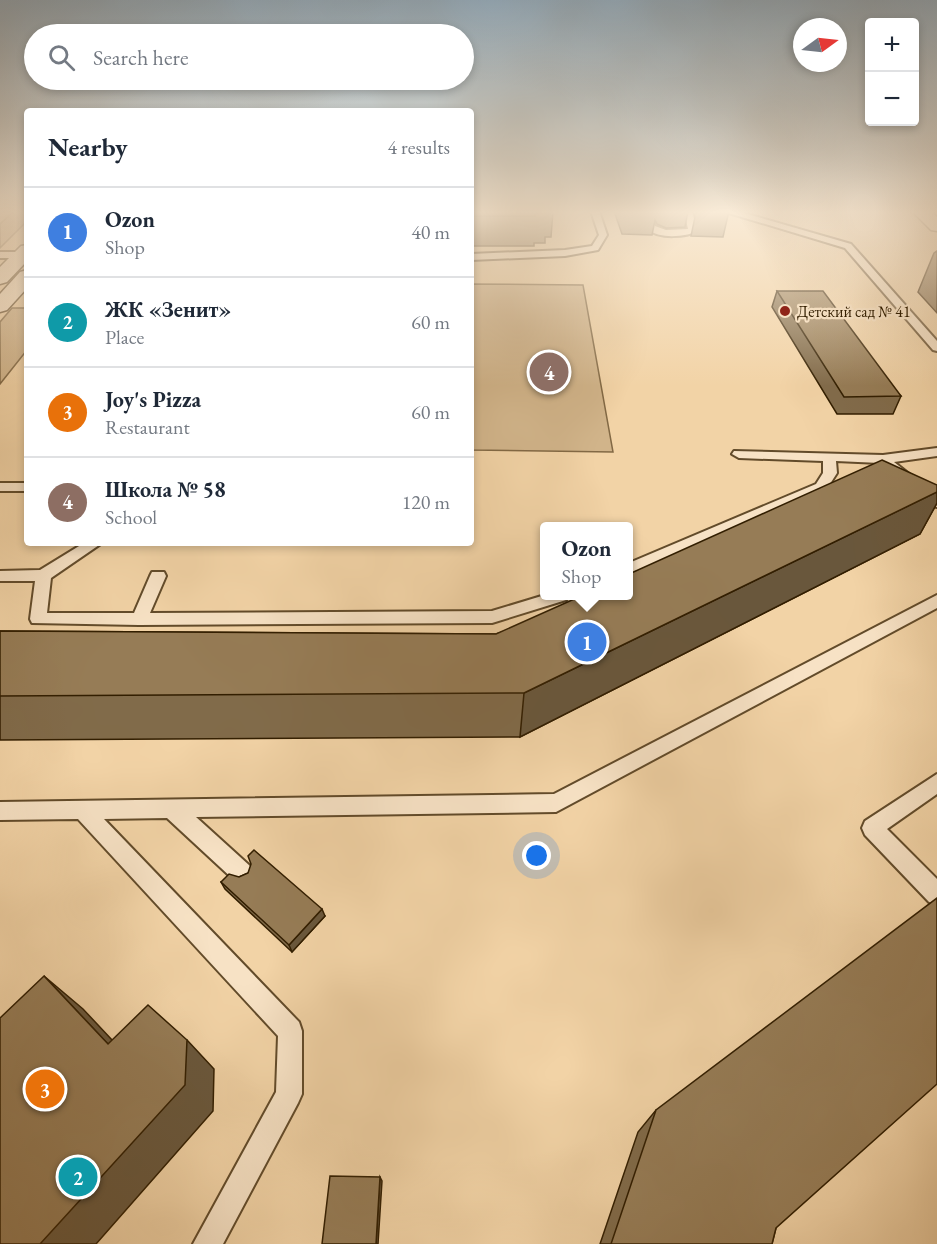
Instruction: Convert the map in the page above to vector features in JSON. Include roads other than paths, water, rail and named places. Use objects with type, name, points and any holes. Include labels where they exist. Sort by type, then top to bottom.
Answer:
[{"type":"street","points":[[0,306],[24,279]]},
{"type":"lane","points":[[868,269],[937,348]]},
{"type":"lane","points":[[739,454],[884,459],[937,452]]},
{"type":"lane","points":[[633,567],[821,487],[830,473],[829,457]]},
{"type":"lane","points":[[884,459],[937,503]]},
{"type":"lane","points":[[0,487],[24,487]]},
{"type":"lane","points":[[0,576],[43,575],[90,546]]},
{"type":"lane","points":[[43,575],[38,619],[492,617],[548,600]]},
{"type":"lane","points":[[139,619],[158,576]]},
{"type":"lane","points":[[0,811],[556,803],[937,601]]},
{"type":"lane","points":[[937,783],[872,828],[937,894]]},
{"type":"lane","points":[[171,808],[242,873]]},
{"type":"lane","points":[[83,810],[290,1031],[289,1094],[207,1244]]},
{"type":"place","name":"Детский сад № 41","points":[[785,311]]},
{"type":"place","name":"Школа № 58","points":[[549,372]]},
{"type":"place","name":"Ozon","points":[[587,642]]},
{"type":"place","name":"Joy's Pizza","points":[[45,1089]]},
{"type":"place","name":"ЖК «Зенит»","points":[[78,1177]]}]
